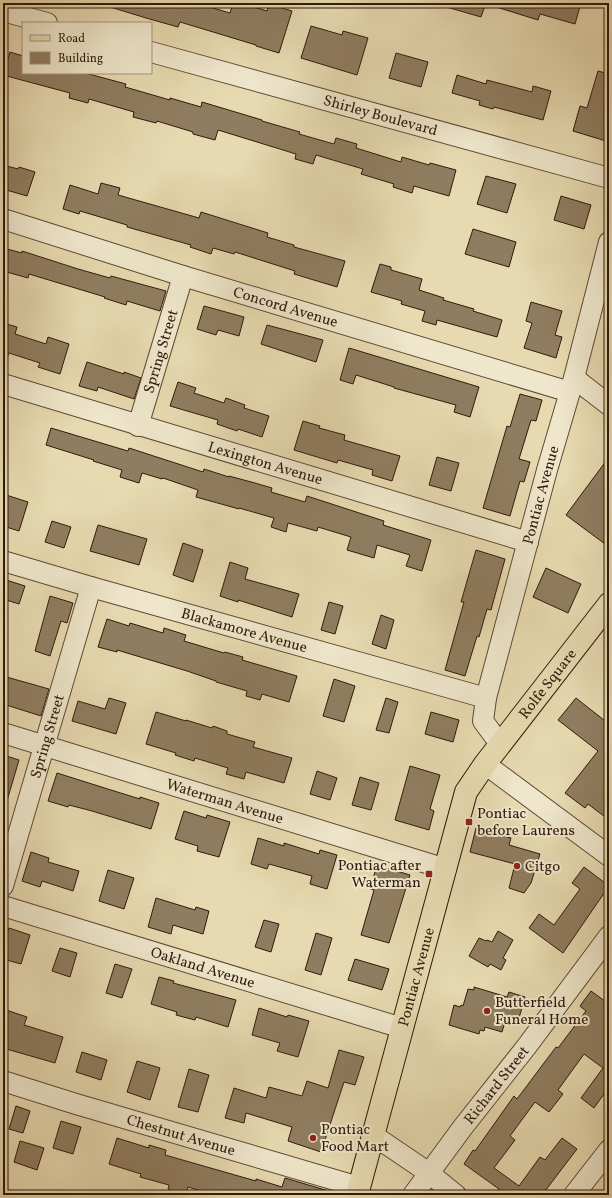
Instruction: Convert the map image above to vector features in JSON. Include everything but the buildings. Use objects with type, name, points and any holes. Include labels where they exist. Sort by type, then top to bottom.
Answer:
[{"type":"main road","name":"Rolfe Square","points":[[485,764],[609,604]]},
{"type":"main road","name":"Pontiac Avenue","points":[[358,1191],[466,792],[485,764]]},
{"type":"street","points":[[3,11],[43,22]]},
{"type":"street","name":"Shirley Boulevard","points":[[152,52],[609,178]]},
{"type":"street","name":"Concord Avenue","points":[[3,219],[183,276],[572,385]]},
{"type":"street","name":"Pontiac Avenue","points":[[500,744],[483,721],[486,698],[572,385],[609,242]]},
{"type":"street","name":"Spring Street","points":[[138,426],[183,276]]},
{"type":"street","name":"Lexington Avenue","points":[[3,384],[138,426],[528,542]]},
{"type":"street","points":[[572,385],[609,405]]},
{"type":"street","name":"Blackamore Avenue","points":[[3,561],[486,698]]},
{"type":"street","name":"Spring Street","points":[[3,886],[91,587]]},
{"type":"street","name":"Waterman Avenue","points":[[3,733],[446,869]]},
{"type":"street","points":[[485,764],[609,856]]},
{"type":"street","name":"Oakland Avenue","points":[[3,906],[402,1028]]},
{"type":"street","name":"Richard Street","points":[[413,1195],[609,936]]},
{"type":"street","name":"Chestnut Avenue","points":[[3,1081],[358,1191]]},
{"type":"street","points":[[372,1135],[429,1173],[456,1195]]},
{"type":"street","points":[[574,1195],[609,1150]]},
{"type":"place","name":"Pontiac before Laurens","points":[[469,822]]},
{"type":"place","name":"Citgo","points":[[517,866]]},
{"type":"place","name":"Pontiac after Waterman","points":[[429,874]]},
{"type":"place","name":"Butterfield Funeral Home","points":[[487,1011]]},
{"type":"place","name":"Pontiac Food Mart","points":[[313,1138]]}]
